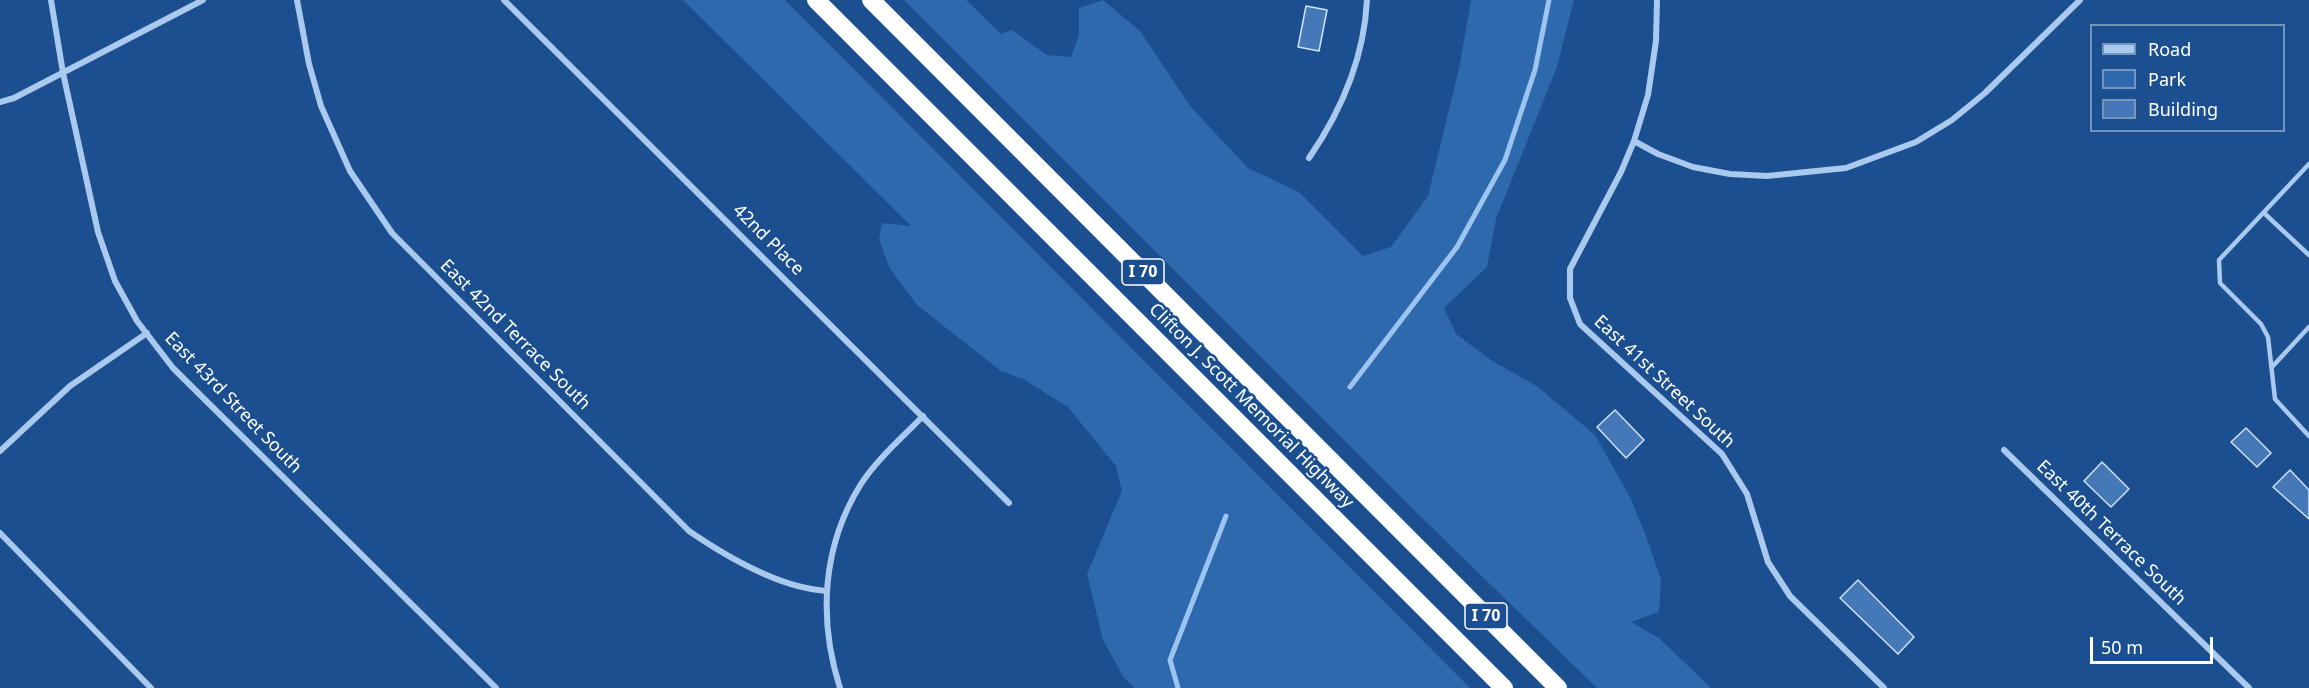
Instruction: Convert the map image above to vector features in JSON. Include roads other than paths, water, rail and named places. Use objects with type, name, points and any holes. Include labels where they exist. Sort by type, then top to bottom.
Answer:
[{"type":"highway","name":"Clifton J. Scott Memorial Highway","points":[[816,0],[1504,688]]},
{"type":"highway","name":"Clifton J. Scott Memorial Highway","points":[[872,0],[1558,688]]},
{"type":"street","name":"East 43rd Street South","points":[[51,0],[63,74],[98,232],[115,280],[147,333],[173,368],[496,688]]},
{"type":"street","points":[[0,102],[14,99],[203,0]]},
{"type":"street","name":"East 42nd Terrace South","points":[[297,0],[309,64],[321,106],[350,171],[392,234],[688,531],[722,554],[752,569],[804,587],[827,591]]},
{"type":"street","name":"42nd Place","points":[[504,0],[1009,503]]},
{"type":"street","points":[[1309,158],[1346,96],[1365,28],[1367,0]]},
{"type":"street","points":[[1657,0],[1656,41],[1649,84],[1634,141],[1658,154],[1693,167],[1730,174],[1767,176],[1846,168],[1916,142],[1952,120],[1985,93],[2080,0]]},
{"type":"street","name":"East 41st Street South","points":[[1634,141],[1621,172],[1570,269],[1569,298],[1580,324],[1722,454],[1747,494],[1768,562],[1790,596],[1884,688]]},
{"type":"street","points":[[0,451],[70,386],[147,333]]},
{"type":"street","points":[[840,688],[831,658],[826,622],[827,591],[832,555],[839,528],[862,483],[923,416]]},
{"type":"street","name":"East 40th Terrace South","points":[[2004,450],[2249,688]]},
{"type":"street","points":[[0,533],[152,688]]},
{"type":"lane","points":[[2309,164],[2220,260],[2220,283],[2261,324],[2268,337],[2275,399],[2309,436]]},
{"type":"lane","points":[[2264,213],[2309,255]]},
{"type":"lane","points":[[2271,367],[2309,327]]},
{"type":"waterway","points":[[1350,387],[1457,247],[1505,160],[1535,70],[1549,0]]},
{"type":"waterway","points":[[1178,688],[1170,660],[1226,516]]}]
